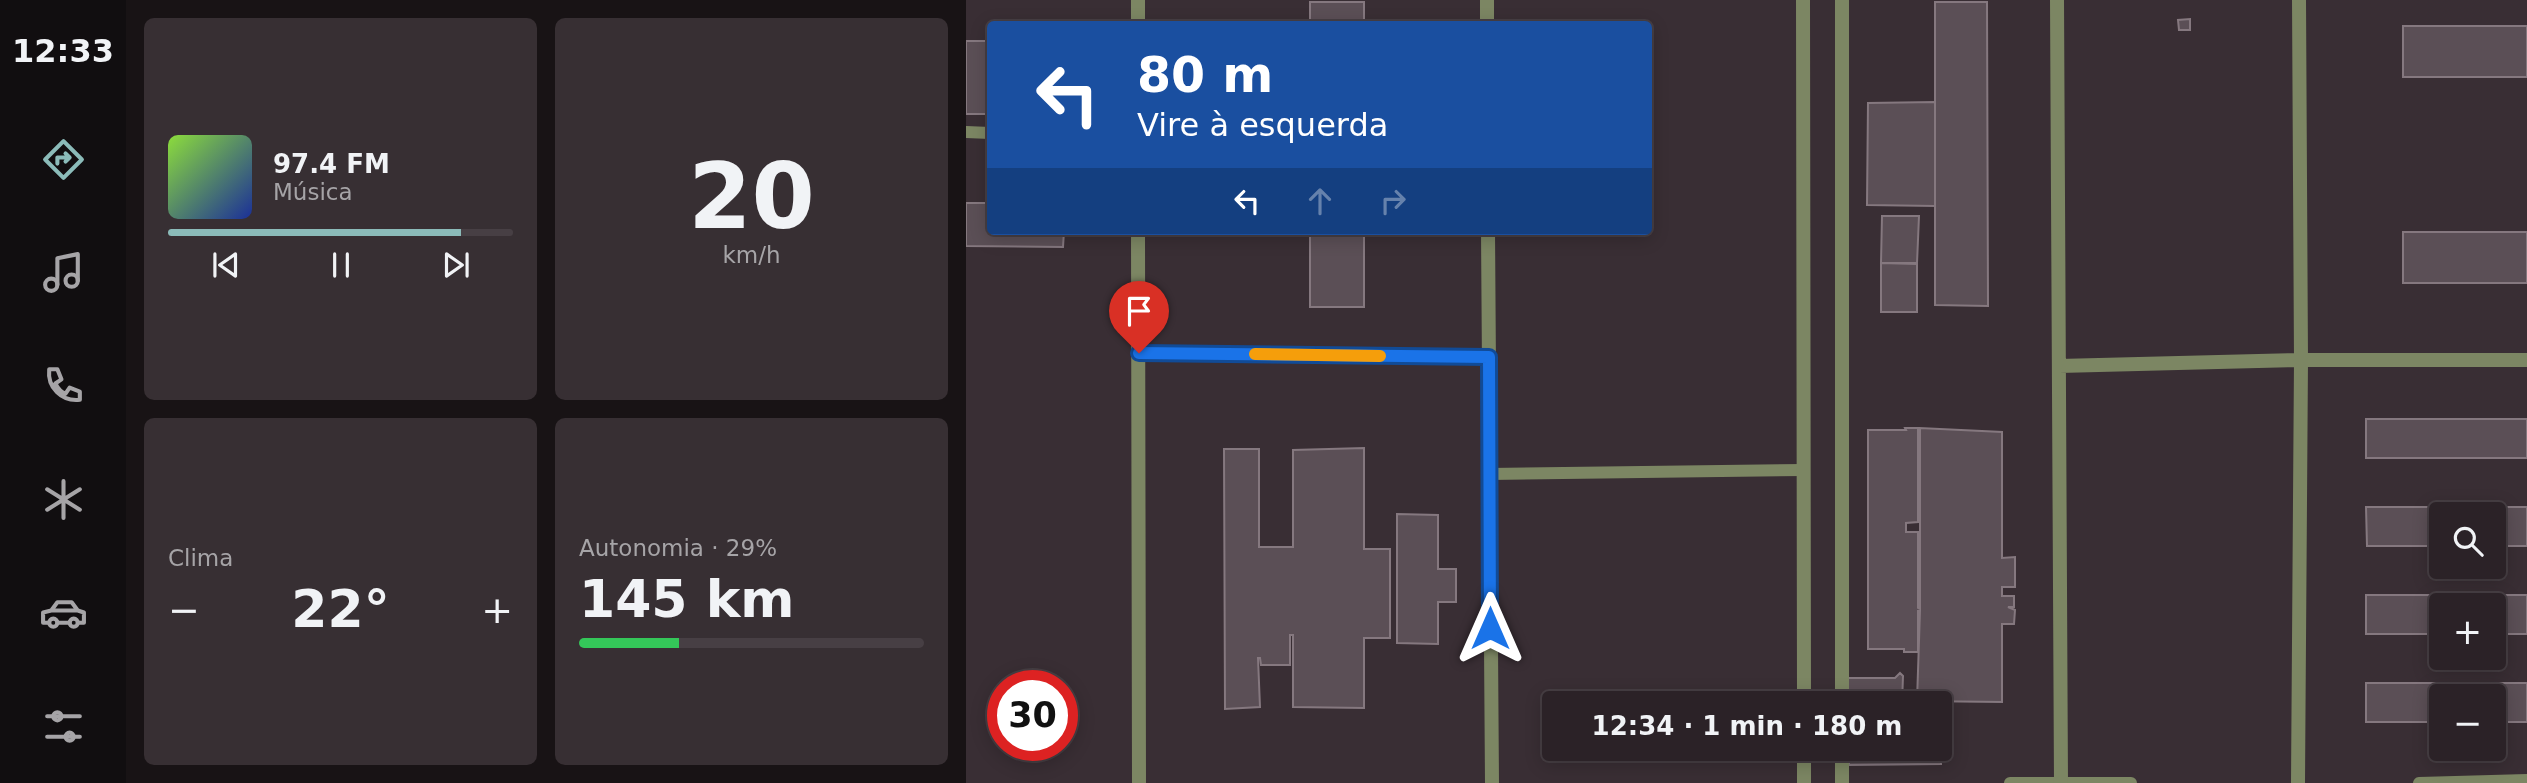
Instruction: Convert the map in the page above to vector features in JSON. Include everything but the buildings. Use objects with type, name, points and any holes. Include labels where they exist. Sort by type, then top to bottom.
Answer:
[{"type":"street","points":[[1138,0],[1138,21]]},
{"type":"street","points":[[1487,0],[1487,21]]},
{"type":"street","points":[[1803,0],[1804,691]]},
{"type":"street","points":[[1842,0],[1842,691]]},
{"type":"street","points":[[2057,0],[2061,782]]},
{"type":"street","points":[[2298,783],[2301,360],[2299,0]]},
{"type":"street","points":[[1139,235],[1139,783]]},
{"type":"street","points":[[1488,235],[1492,783]]},
{"type":"street","points":[[1139,353],[1489,357]]},
{"type":"street","points":[[2059,366],[2301,360],[2527,360]]},
{"type":"street","points":[[1804,761],[1804,783]]},
{"type":"street","points":[[1842,761],[1842,783]]},
{"type":"lane","points":[[966,132],[987,133]]},
{"type":"lane","points":[[1489,474],[1804,470]]},
{"type":"lane","points":[[2419,783],[2527,780]]},
{"type":"lane","points":[[2010,783],[2131,783]]},
{"type":"slow traffic","points":[[1255,354],[1380,356]]},
{"type":"route","points":[[1139,353],[1489,357],[1490,628]]}]
